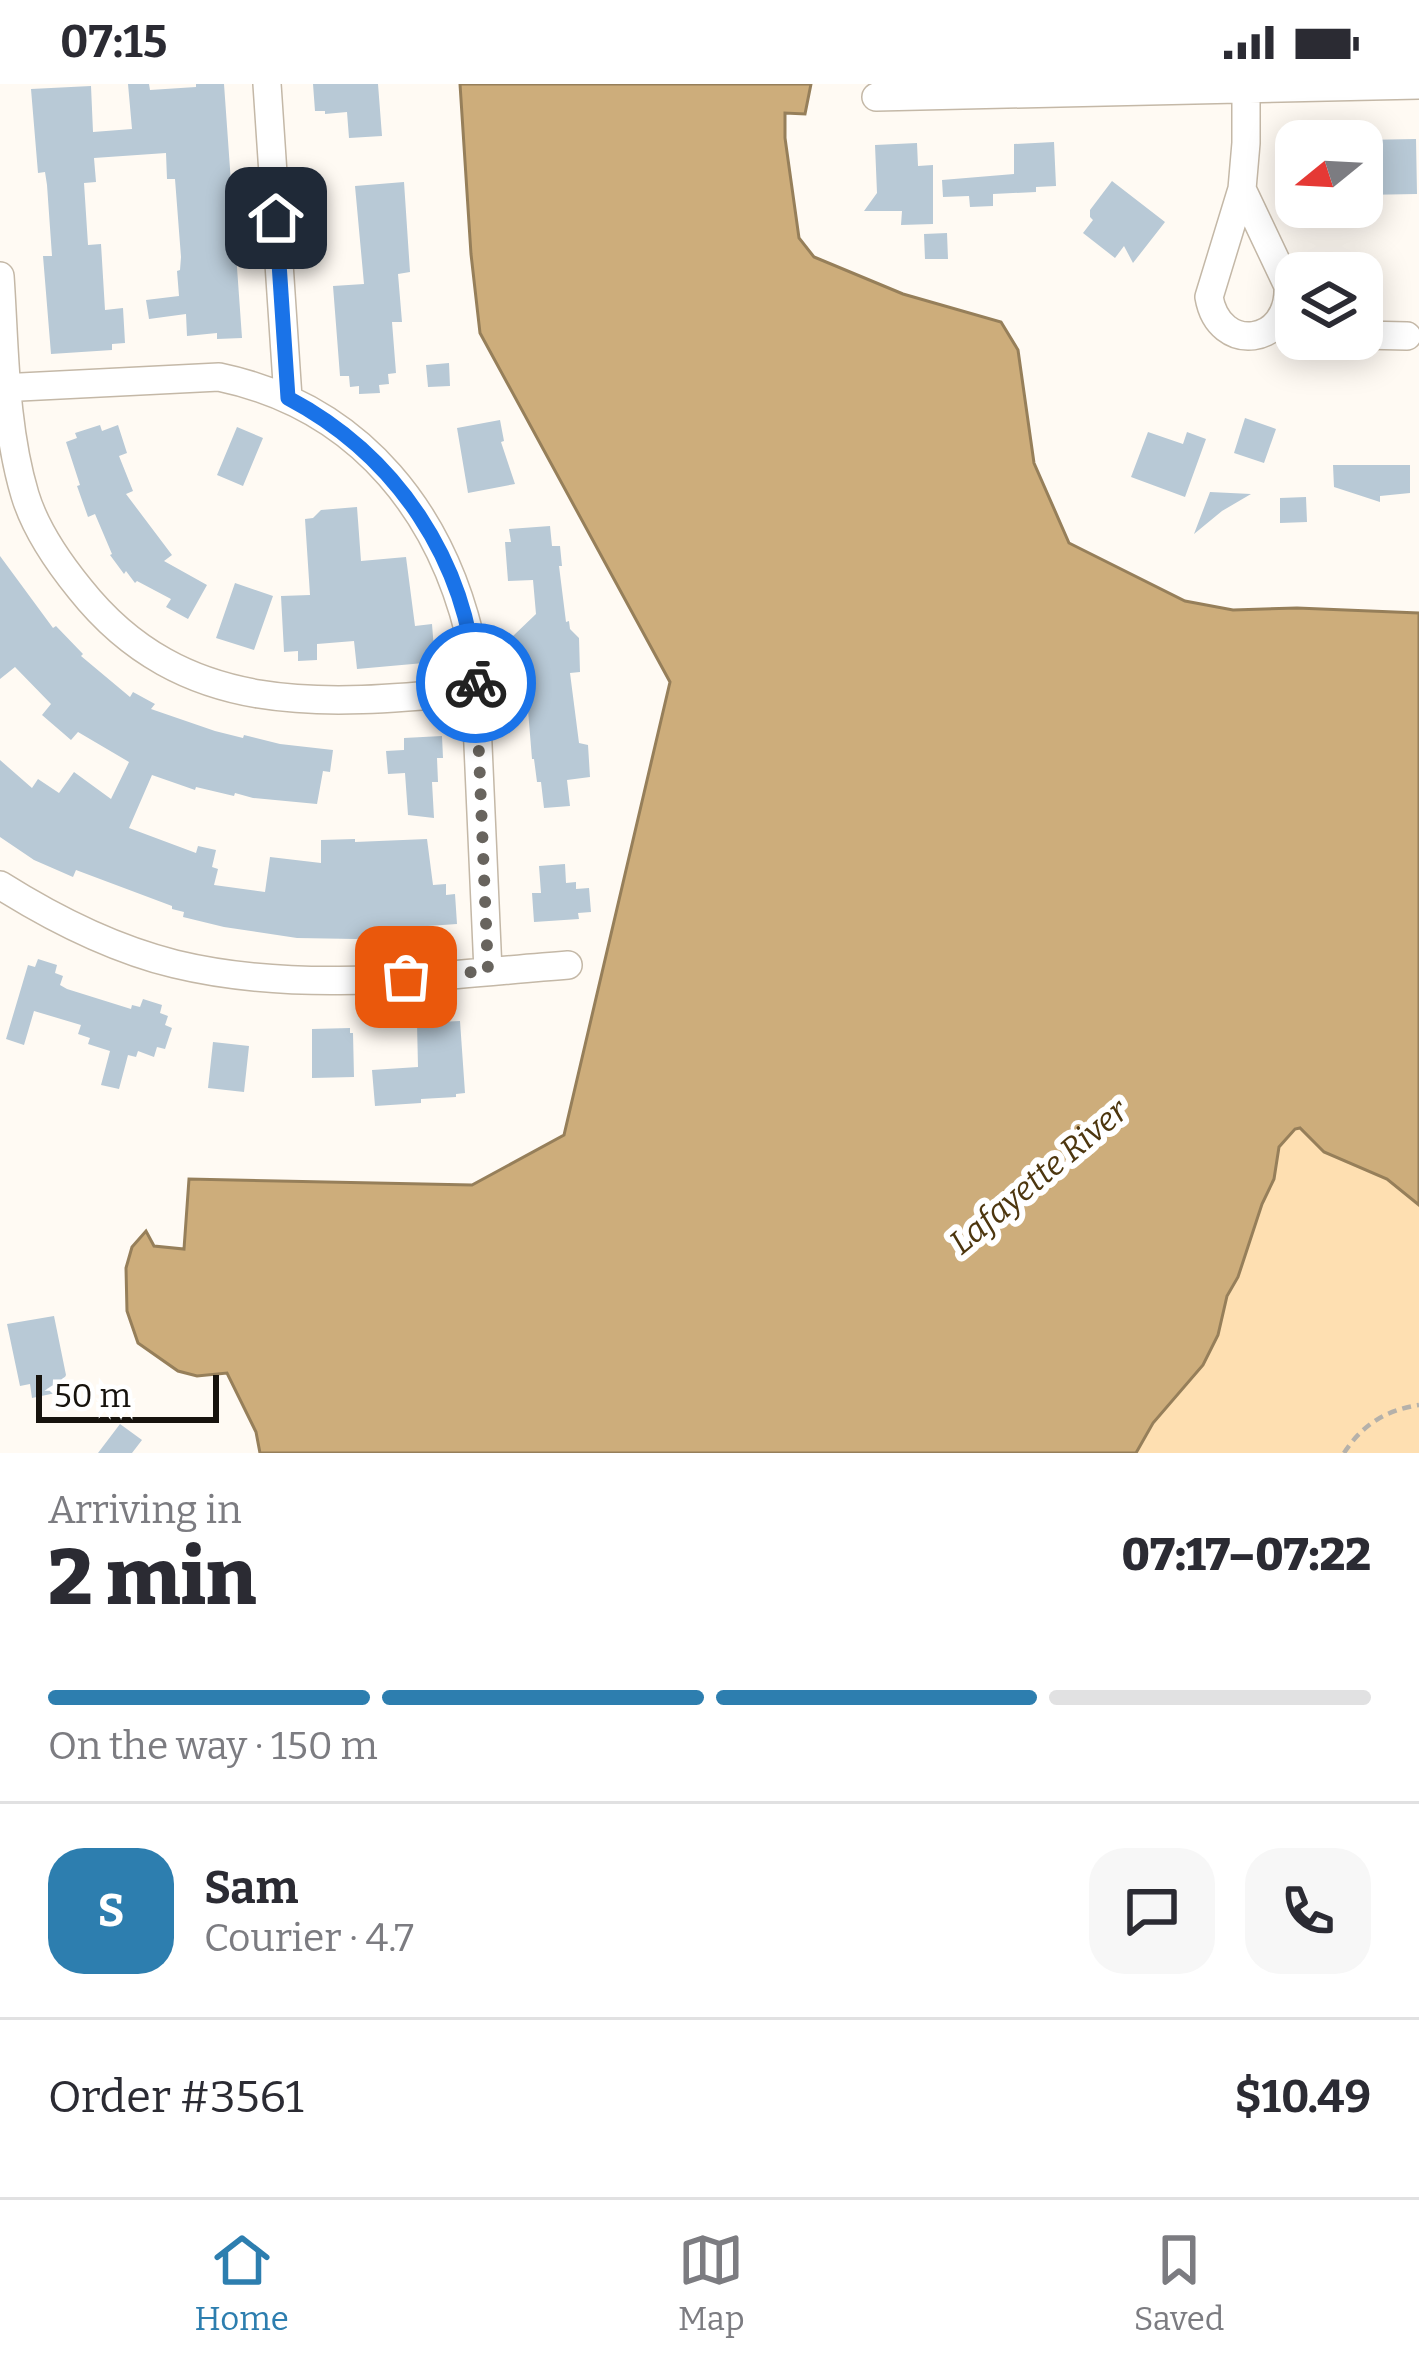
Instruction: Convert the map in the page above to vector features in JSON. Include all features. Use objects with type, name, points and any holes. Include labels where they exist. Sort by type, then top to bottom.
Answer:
[{"type":"street","points":[[267,84],[288,398]]},
{"type":"street","points":[[876,97],[1419,85]]},
{"type":"street","points":[[1246,87],[1242,189],[1209,297],[1211,311],[1232,333],[1275,334]]},
{"type":"street","points":[[1242,189],[1288,286],[1284,316],[1262,334]]},
{"type":"street","points":[[0,276],[4,387],[25,496],[67,574],[119,631],[154,658],[223,688],[331,700],[476,691]]},
{"type":"street","points":[[1383,335],[1407,336]]},
{"type":"street","points":[[4,387],[219,377],[250,383],[288,398],[339,428],[407,496],[452,574],[474,655],[488,971]]},
{"type":"street","points":[[0,885],[125,948],[224,973],[365,980],[568,965]]},
{"type":"path","points":[[1345,1453],[1370,1423],[1390,1411],[1419,1405]]},
{"type":"shaded area","points":[[1300,1127],[1324,1152],[1387,1179],[1419,1205],[1419,1453],[1136,1453],[1153,1423],[1203,1365],[1274,1179],[1279,1147]]},
{"type":"water","name":"Lafayette River","points":[[460,84],[811,84],[805,114],[785,113],[799,238],[814,257],[903,294],[1001,322],[1018,350],[1034,463],[1069,543],[1185,601],[1233,610],[1419,613],[1419,1205],[1387,1179],[1324,1152],[1300,1128],[1295,1129],[1279,1147],[1274,1179],[1227,1296],[1218,1335],[1203,1365],[1153,1423],[1136,1453],[260,1453],[256,1432],[227,1373],[197,1376],[178,1371],[138,1343],[127,1311],[126,1268],[132,1247],[146,1231],[154,1246],[184,1249],[189,1179],[472,1185],[564,1135],[670,682],[480,333]]},
{"type":"building","points":[[128,84],[149,84],[150,90],[224,84],[242,338],[217,339],[217,333],[187,336],[186,314],[149,319],[146,300],[179,296],[175,179],[167,179],[166,153],[94,158],[96,182],[84,183],[88,245],[101,244],[105,310],[123,308],[125,343],[112,344],[112,350],[51,354],[43,256],[52,256],[47,185],[45,172],[38,173],[31,89],[91,86],[93,132],[132,129]]},
{"type":"building","points":[[313,84],[378,84],[382,136],[349,138],[347,112],[315,111]]},
{"type":"building","points":[[1416,139],[1417,194],[1383,195],[1383,140]]},
{"type":"building","points":[[1054,142],[1056,186],[993,194],[993,206],[970,207],[969,196],[943,197],[942,180],[1014,174],[1014,144]]},
{"type":"building","points":[[917,143],[918,166],[933,165],[933,224],[901,225],[902,211],[864,211],[877,193],[875,145]]},
{"type":"building","points":[[1112,181],[1165,222],[1133,263],[1124,246],[1115,258],[1083,233],[1093,220],[1090,210]]},
{"type":"building","points":[[404,182],[410,272],[398,274],[402,322],[392,322],[396,373],[388,374],[389,384],[379,385],[380,393],[359,394],[359,386],[350,387],[349,376],[340,376],[333,286],[364,284],[355,186]]},
{"type":"building","points":[[947,233],[948,259],[925,259],[924,234]]},
{"type":"building","points":[[449,363],[450,386],[428,387],[426,365]]},
{"type":"building","points":[[1245,418],[1276,429],[1264,463],[1234,453]]},
{"type":"building","points":[[500,420],[501,442],[515,484],[468,493],[457,428]]},
{"type":"building","points":[[100,425],[102,431],[118,425],[127,453],[119,456],[133,491],[126,494],[172,555],[164,561],[207,585],[188,619],[166,607],[171,599],[124,574],[110,555],[95,514],[88,517],[66,442],[77,438],[75,433]]},
{"type":"building","points":[[237,427],[263,438],[243,486],[217,475]]},
{"type":"building","points":[[1148,432],[1183,444],[1187,432],[1206,439],[1185,497],[1131,477]]},
{"type":"building","points":[[1333,465],[1410,465],[1410,493],[1380,496],[1380,502],[1334,487]]},
{"type":"building","points":[[1210,492],[1251,494],[1194,534]]},
{"type":"building","points":[[1306,497],[1307,522],[1280,523],[1280,498]]},
{"type":"building","points":[[357,507],[361,561],[406,557],[415,626],[432,624],[435,662],[357,669],[354,641],[317,644],[317,660],[298,661],[298,651],[284,652],[281,596],[310,595],[305,519],[321,510]]},
{"type":"building","points":[[550,526],[552,546],[560,546],[566,622],[579,638],[580,672],[570,673],[579,743],[588,745],[590,777],[567,780],[570,806],[544,808],[532,759],[525,673],[515,674],[513,636],[536,614],[533,580],[508,581],[505,542],[511,542],[509,529]]},
{"type":"building","points":[[0,556],[53,628],[130,697],[133,692],[155,704],[151,709],[215,731],[333,750],[330,772],[323,771],[317,804],[195,790],[152,775],[129,828],[196,853],[198,846],[216,850],[214,885],[265,892],[270,857],[321,863],[321,840],[427,839],[433,885],[446,884],[446,895],[455,894],[457,924],[385,929],[386,937],[356,939],[297,938],[224,927],[183,917],[184,912],[172,906],[76,870],[73,877],[34,860],[0,837],[0,760],[32,788],[38,779],[59,793],[74,772],[111,799],[129,762],[78,732],[71,740],[42,715],[51,704],[15,667],[0,679]]},
{"type":"building","points":[[235,583],[273,596],[254,650],[216,638]]},
{"type":"building","points":[[442,736],[438,782],[432,782],[434,818],[408,815],[405,773],[388,774],[386,751],[404,750],[404,738]]},
{"type":"building","points":[[565,864],[566,883],[576,882],[576,889],[589,888],[591,912],[578,913],[579,919],[534,922],[532,893],[541,893],[539,866]]},
{"type":"building","points":[[38,959],[57,965],[55,973],[63,976],[60,985],[67,989],[131,1009],[132,1005],[140,1007],[143,999],[162,1005],[160,1013],[168,1016],[165,1025],[172,1028],[165,1049],[157,1047],[154,1057],[138,1051],[136,1057],[128,1055],[119,1089],[101,1085],[110,1051],[88,1044],[90,1038],[78,1034],[81,1025],[34,1011],[24,1045],[6,1039],[28,965],[35,967]]},
{"type":"building","points":[[460,1021],[465,1093],[421,1099],[421,1103],[375,1106],[372,1070],[418,1067],[417,1023]]},
{"type":"building","points":[[350,1028],[354,1077],[312,1078],[312,1029]]},
{"type":"building","points":[[213,1042],[249,1046],[244,1092],[208,1088]]},
{"type":"building","points":[[54,1316],[65,1391],[32,1398],[30,1384],[20,1386],[7,1324]]},
{"type":"building","points":[[120,1424],[142,1440],[132,1453],[98,1453]]},
{"type":"way so far","points":[[406,977],[488,971],[476,683]]},
{"type":"route","points":[[276,218],[288,398],[339,428],[380,465],[426,523],[452,574],[465,614],[476,683]]}]
